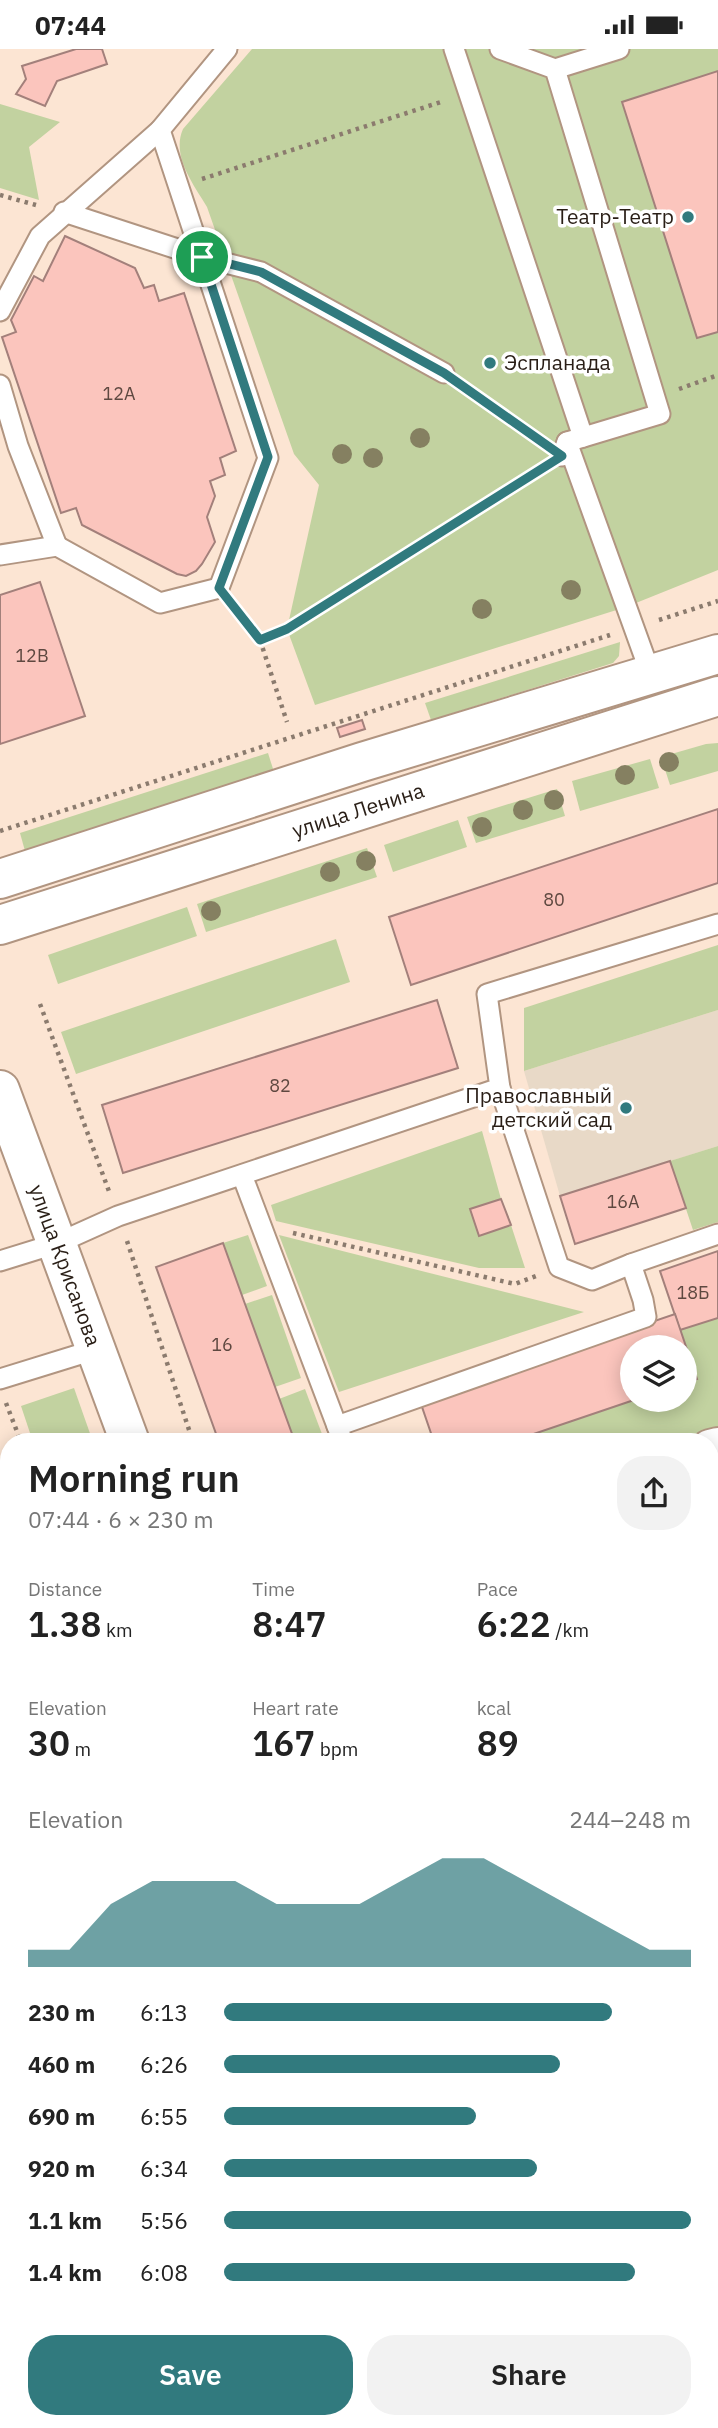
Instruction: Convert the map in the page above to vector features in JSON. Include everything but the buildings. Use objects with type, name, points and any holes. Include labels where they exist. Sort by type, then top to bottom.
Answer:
[{"type":"main road","name":"улица Ленина","points":[[0,879],[362,762],[718,654]]},
{"type":"main road","name":"улица Ленина","points":[[0,925],[718,696]]},
{"type":"main road","name":"улица Крисанова","points":[[0,1090],[127,1433]]},
{"type":"lane","points":[[0,311],[40,236],[64,212],[160,131],[227,49]]},
{"type":"lane","points":[[454,49],[571,445],[651,675]]},
{"type":"lane","points":[[500,49],[555,69],[620,49]]},
{"type":"lane","points":[[555,69],[660,414],[571,445]]},
{"type":"lane","points":[[0,555],[57,546],[160,603],[219,588],[268,457],[160,131]]},
{"type":"lane","points":[[64,212],[202,257],[261,272],[444,373]]},
{"type":"lane","points":[[0,385],[18,446],[57,546]]},
{"type":"lane","points":[[718,925],[487,994],[500,1089],[559,1267],[593,1280],[631,1263],[718,1234]]},
{"type":"lane","points":[[0,1261],[58,1243],[118,1216],[500,1089]]},
{"type":"lane","points":[[242,1175],[340,1433]]},
{"type":"lane","points":[[343,1433],[646,1317],[631,1263]]},
{"type":"lane","points":[[2,1388],[97,1349]]},
{"type":"path","points":[[178,187],[469,93]]},
{"type":"path","points":[[260,640],[287,629],[571,445],[444,373]]},
{"type":"path","points":[[655,397],[718,375]]},
{"type":"path","points":[[219,588],[260,640],[287,722]]},
{"type":"path","points":[[647,624],[718,601]]},
{"type":"path","points":[[0,831],[618,633]]},
{"type":"path","points":[[261,1225],[515,1285],[559,1267]]},
{"type":"path","points":[[2,1388],[18,1433]]},
{"type":"shaded area","name":"Православный детский сад","points":[[718,1010],[718,1146],[560,1196],[524,1071]]},
{"type":"green space","name":"Эспланада","points":[[252,49],[718,49],[718,570],[626,607],[315,705],[287,629],[319,485],[294,454],[207,207],[186,170],[180,149],[183,129]]},
{"type":"green space","points":[[0,104],[60,122],[29,147],[39,200],[0,188]]},
{"type":"green space","points":[[620,642],[619,656],[613,663],[431,720],[425,703]]},
{"type":"green space","points":[[718,743],[718,771],[670,785],[661,757]]},
{"type":"green space","points":[[268,753],[274,772],[25,851],[20,833]]},
{"type":"green space","points":[[650,759],[659,788],[580,811],[572,781]]},
{"type":"green space","points":[[557,789],[565,816],[476,843],[467,817]]},
{"type":"green space","points":[[458,820],[467,847],[393,872],[384,845]]},
{"type":"green space","points":[[367,848],[377,877],[206,932],[197,904]]},
{"type":"green space","points":[[187,907],[197,936],[58,984],[48,955]]},
{"type":"green space","points":[[336,939],[350,982],[76,1074],[61,1032]]},
{"type":"green space","points":[[718,945],[718,1010],[524,1071],[524,1008]]},
{"type":"green space","points":[[482,1131],[501,1199],[471,1209],[480,1236],[511,1225],[525,1268],[479,1268],[276,1221],[271,1205]]},
{"type":"green space","points":[[718,1146],[718,1222],[693,1230],[670,1161]]},
{"type":"green space","points":[[248,1235],[267,1286],[242,1295],[223,1243]]},
{"type":"green space","points":[[279,1235],[584,1312],[339,1392]]},
{"type":"green space","points":[[272,1295],[301,1378],[275,1387],[245,1304]]},
{"type":"green space","points":[[718,1318],[718,1433],[537,1433],[620,1405],[620,1412],[697,1412],[697,1335],[682,1335],[680,1330]]},
{"type":"green space","points":[[74,1388],[90,1433],[30,1433],[21,1406]]},
{"type":"green space","points":[[305,1389],[322,1433],[292,1433],[279,1399]]},
{"type":"place","name":"Театр-Театр","points":[[688,217]]},
{"type":"place","name":"Эспланада","points":[[490,363]]},
{"type":"place","name":"Православный детский сад","points":[[626,1108]]},
{"type":"route","points":[[202,257],[261,272],[444,373],[562,456],[287,629],[260,640],[219,588],[268,457],[202,257]]}]
